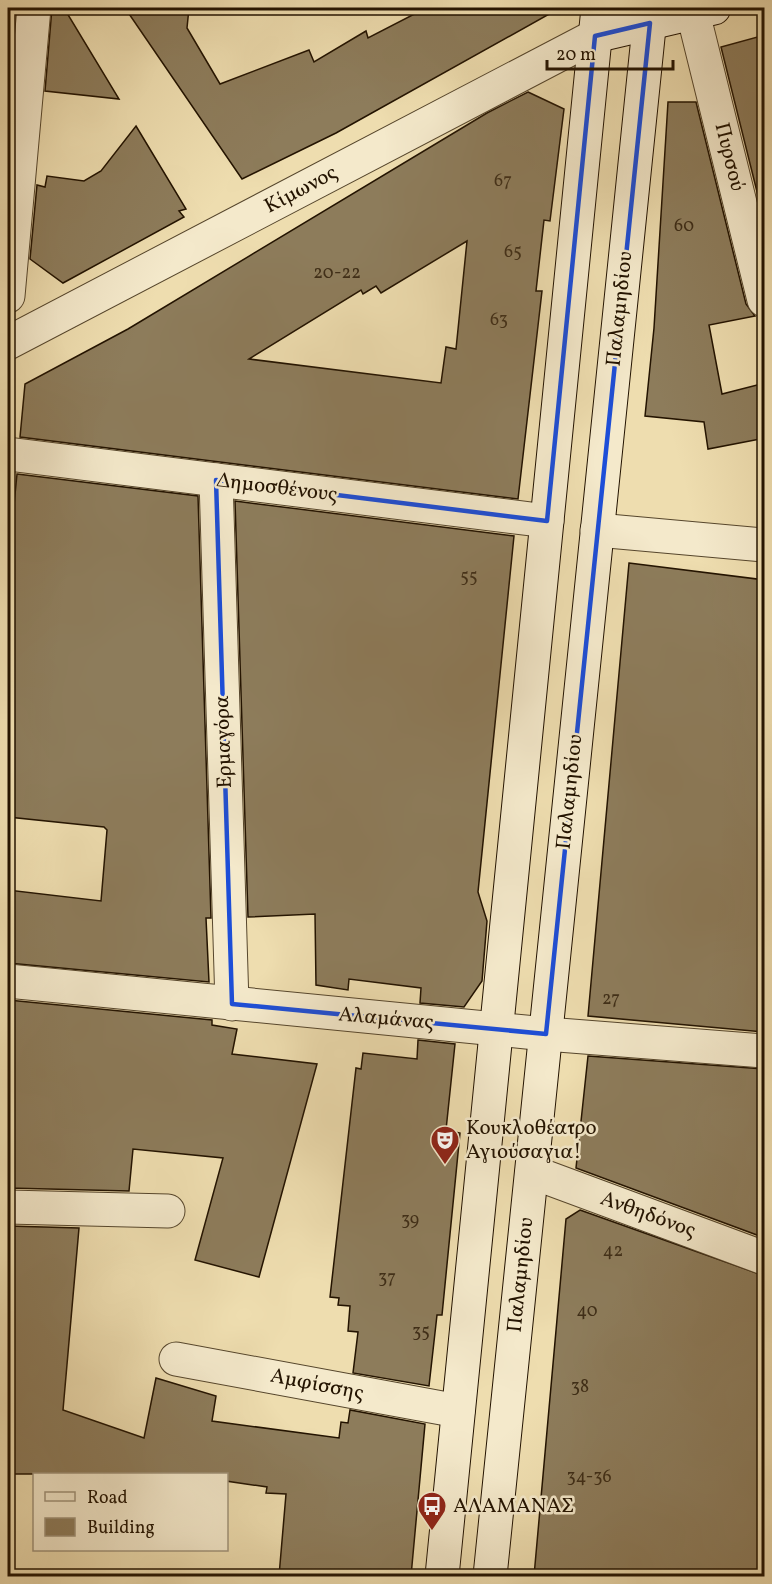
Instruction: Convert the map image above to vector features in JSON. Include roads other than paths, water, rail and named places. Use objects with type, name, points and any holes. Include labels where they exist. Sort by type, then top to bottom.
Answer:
[{"type":"street","points":[[8,296],[34,8]]},
{"type":"street","name":"Κίμωνος","points":[[8,344],[596,22],[703,10]]},
{"type":"street","name":"Πυρσού","points":[[703,10],[765,300]]},
{"type":"street","name":"Παλαμηδίου","points":[[490,1576],[650,15]]},
{"type":"street","points":[[442,1576],[596,22]]},
{"type":"street","name":"Δημοσθένους","points":[[8,454],[547,521]]},
{"type":"street","name":"Ερμαγόρα","points":[[216,480],[232,1004]]},
{"type":"street","points":[[597,530],[765,545]]},
{"type":"street","name":"Αλαμάνας","points":[[8,981],[546,1034],[765,1051]]},
{"type":"street","name":"Ανθηδόνος","points":[[532,1172],[765,1258]]},
{"type":"street","points":[[8,1207],[168,1211]]},
{"type":"street","name":"Αμφίσσης","points":[[176,1359],[458,1412]]},
{"type":"place","name":"Κουκλοθέατρο Αγιούσαγια!","points":[[445,1166]]},
{"type":"place","name":"ΑΛΑΜΑΝΑΣ","points":[[432,1532]]}]
